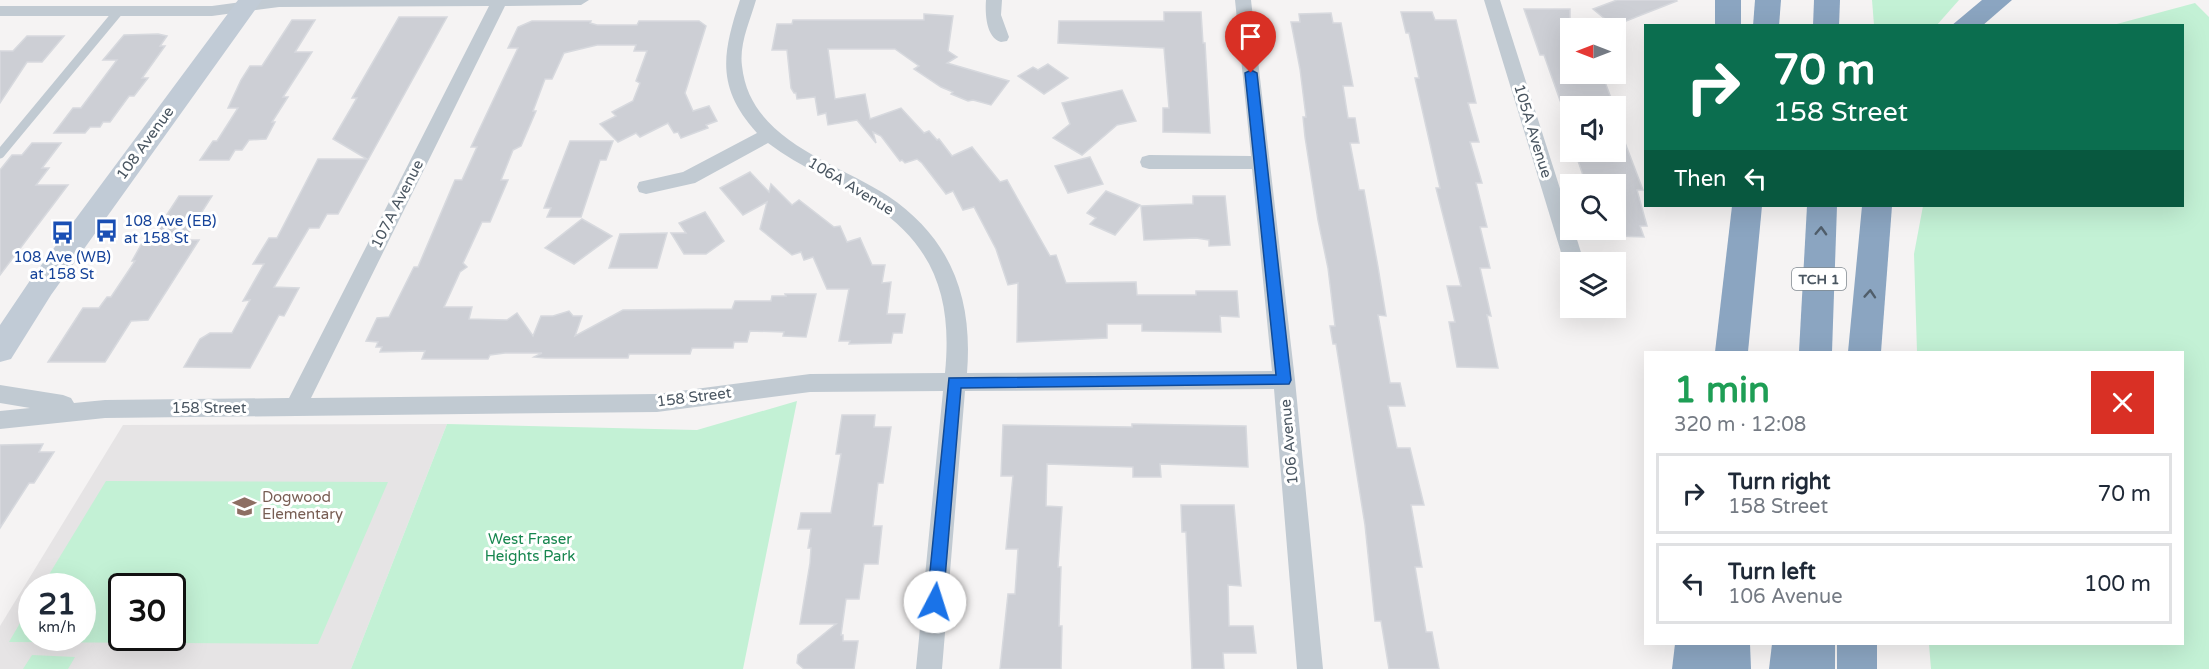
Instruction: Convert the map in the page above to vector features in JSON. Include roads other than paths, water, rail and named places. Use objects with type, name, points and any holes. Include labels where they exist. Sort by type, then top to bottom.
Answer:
[{"type":"highway","points":[[1728,0],[1728,24]]},
{"type":"highway","points":[[1766,24],[1768,0]]},
{"type":"highway","points":[[1827,0],[1827,24]]},
{"type":"highway","points":[[1967,24],[1999,0]]},
{"type":"highway","points":[[1728,207],[1737,298]]},
{"type":"highway","points":[[1731,351],[1748,207]]},
{"type":"highway","name":"TCH 1","points":[[1816,351],[1822,207]]},
{"type":"highway","points":[[1865,351],[1876,207]]},
{"type":"highway","points":[[1692,669],[1695,645]]},
{"type":"highway","points":[[1730,645],[1731,669]]},
{"type":"highway","points":[[1789,669],[1792,645]]},
{"type":"highway","points":[[1815,645],[1815,669]]},
{"type":"highway","points":[[1857,645],[1857,669]]},
{"type":"street","name":"107A Avenue","points":[[295,408],[500,0]]},
{"type":"street","points":[[0,11],[212,11],[248,3],[279,2],[581,0]]},
{"type":"street","name":"106A Avenue","points":[[748,0],[734,53],[735,82],[744,105],[769,134],[788,148],[881,201],[925,240],[950,286],[958,314],[959,338],[929,669]]},
{"type":"street","points":[[994,0],[993,15],[1001,37]]},
{"type":"street","name":"106 Avenue","points":[[1244,0],[1284,380],[1310,669]]},
{"type":"street","name":"105A Avenue","points":[[1492,0],[1571,252]]},
{"type":"street","name":"108 Avenue","points":[[0,350],[41,287],[248,3]]},
{"type":"street","points":[[646,187],[688,178],[769,134]]},
{"type":"street","points":[[1149,162],[1260,163]]},
{"type":"street","name":"108 Avenue","points":[[0,331],[41,287]]},
{"type":"street","name":"158 Street","points":[[0,420],[105,409],[657,403],[810,383],[1284,380]]},
{"type":"street","name":"158 Street","points":[[0,394],[105,409]]},
{"type":"lane","points":[[0,154],[118,12]]},
{"type":"place","name":"108 Ave (EB) at 158 St","points":[[106,230]]},
{"type":"place","name":"108 Ave (WB) at 158 St","points":[[62,233]]},
{"type":"place","name":"Dogwood Elementary","points":[[244,506]]},
{"type":"park label","name":"West Fraser Heights Park","points":[[530,548]]}]
